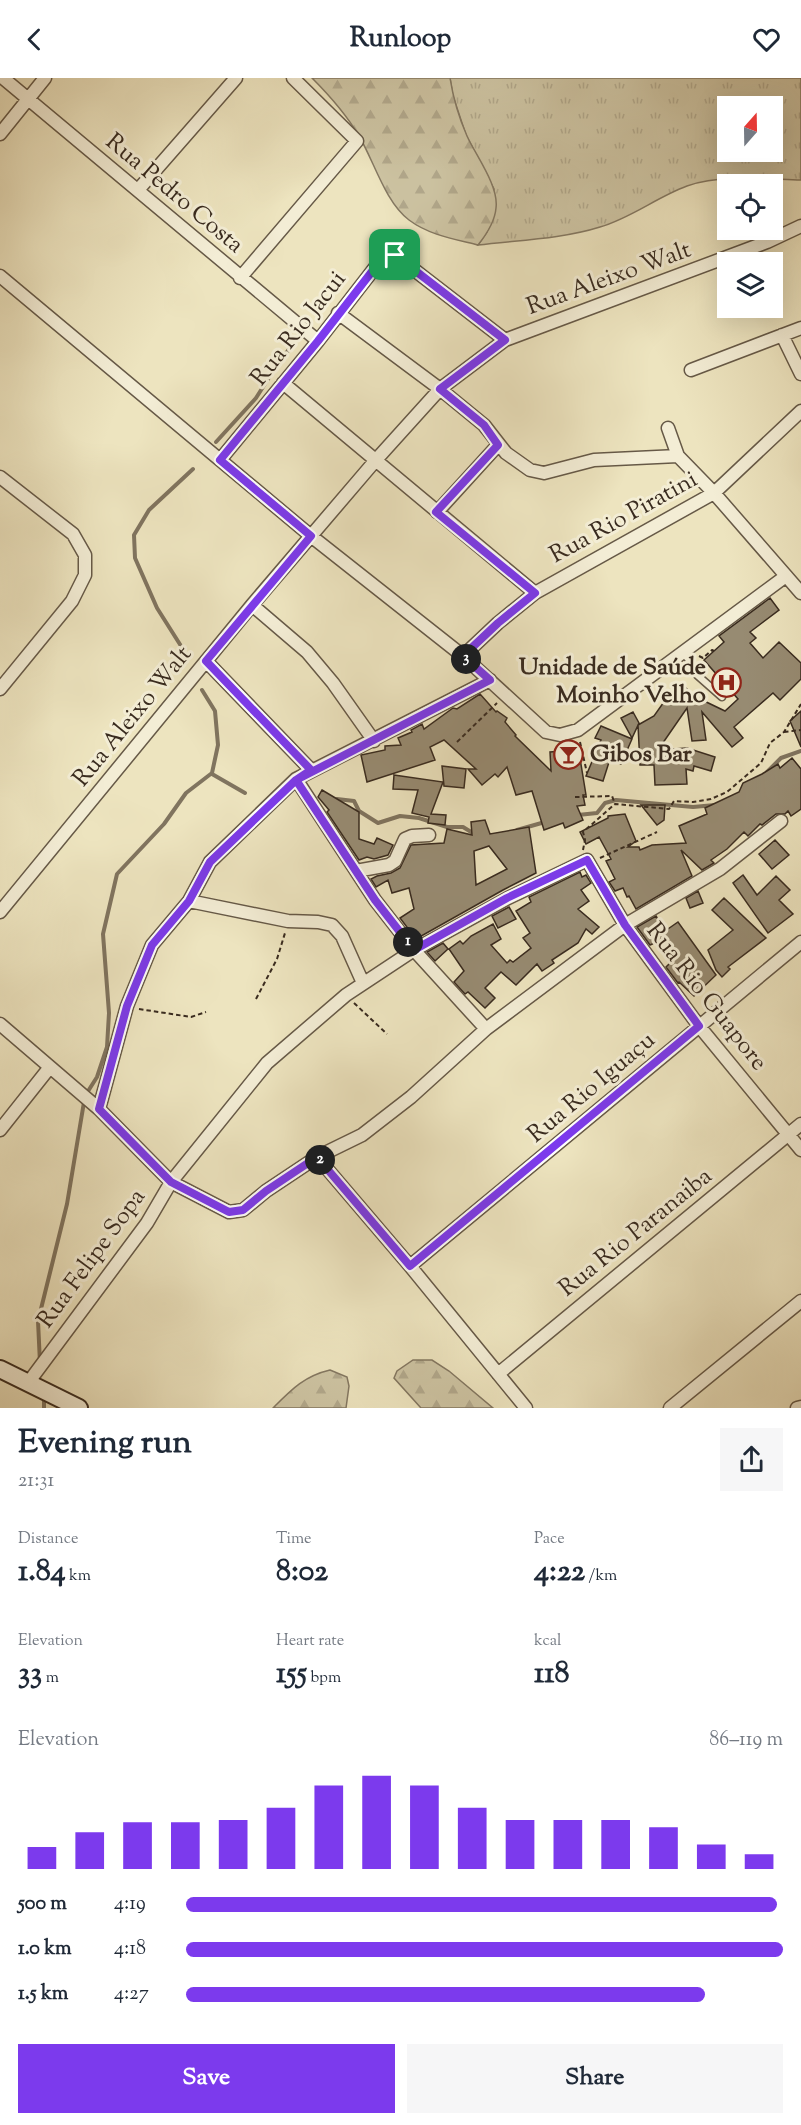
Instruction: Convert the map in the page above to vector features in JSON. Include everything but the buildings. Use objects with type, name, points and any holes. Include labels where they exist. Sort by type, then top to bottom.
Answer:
[{"type":"main road","points":[[0,1369],[79,1408]]},
{"type":"street","name":"Rua Pedro Costa","points":[[3,78],[318,341]]},
{"type":"street","points":[[0,134],[45,78]]},
{"type":"street","points":[[138,190],[236,78]]},
{"type":"street","points":[[240,278],[357,141],[293,78]]},
{"type":"street","name":"Rua Aleixo Walt","points":[[0,912],[252,605],[440,389],[505,340],[767,242],[801,226]]},
{"type":"street","name":"Rua Rio Jacui","points":[[220,460],[318,341],[384,256],[395,255],[505,340]]},
{"type":"street","points":[[0,276],[311,536],[463,656],[546,732],[560,735],[578,730],[786,576]]},
{"type":"street","points":[[339,313],[484,425],[498,445],[530,470],[544,473],[594,460],[678,456]]},
{"type":"street","points":[[691,370],[801,328]]},
{"type":"street","points":[[782,335],[801,374]]},
{"type":"street","points":[[283,383],[535,593]]},
{"type":"street","name":"Rua Rio Piratini","points":[[463,656],[535,593],[714,493],[801,411]]},
{"type":"street","points":[[668,428],[678,456],[714,493],[801,593]]},
{"type":"street","points":[[436,512],[498,445]]},
{"type":"street","points":[[0,477],[73,534],[85,555],[85,575],[72,600],[0,689]]},
{"type":"street","points":[[252,605],[307,652],[333,683],[374,741]]},
{"type":"street","points":[[206,661],[311,770]]},
{"type":"street","points":[[99,1109],[127,1006],[152,945],[189,901],[210,862],[296,780],[311,770],[374,741],[490,680]]},
{"type":"street","points":[[296,780],[375,900],[414,950],[486,1029]]},
{"type":"street","points":[[0,1024],[99,1109],[171,1182],[229,1212],[243,1210],[266,1191],[317,1157],[362,1135],[411,1097],[486,1029],[625,925],[720,869],[781,821]]},
{"type":"street","points":[[356,871],[388,865],[394,861],[405,839],[412,836],[429,835]]},
{"type":"street","name":"Rua Rio Guapore","points":[[586,857],[625,925],[699,1026],[801,1149]]},
{"type":"street","name":"Rua Felipe Sopa","points":[[28,1383],[147,1223],[171,1182],[267,1063],[346,995],[414,950],[586,857]]},
{"type":"street","points":[[189,901],[288,921],[332,925],[342,936],[363,983]]},
{"type":"street","name":"Rua Rio Iguaçu","points":[[410,1266],[801,942]]},
{"type":"street","points":[[0,1130],[50,1067]]},
{"type":"street","name":"Rua Rio Paranaiba","points":[[498,1374],[801,1124]]},
{"type":"street","points":[[317,1157],[526,1408]]},
{"type":"street","points":[[670,1408],[801,1301]]},
{"type":"lane","points":[[682,653],[689,660],[697,675],[722,697]]},
{"type":"path","points":[[458,742],[506,695]]},
{"type":"path","points":[[657,832],[586,857],[582,832],[614,803],[669,809],[674,801],[693,802],[711,799],[727,792],[761,763],[770,743],[784,732],[801,704]]},
{"type":"path","points":[[578,730],[587,773]]},
{"type":"path","points":[[784,732],[801,730]]},
{"type":"path","points":[[575,797],[612,796],[614,803]]},
{"type":"path","points":[[256,999],[277,959],[288,921]]},
{"type":"path","points":[[346,995],[387,1034]]},
{"type":"path","points":[[127,1006],[191,1017],[206,1012]]},
{"type":"green space","points":[[312,78],[450,78],[461,122],[491,181],[496,199],[492,223],[478,245],[425,229],[409,220],[401,212],[393,203],[354,128]]},
{"type":"green space","points":[[450,78],[801,78],[801,180],[783,179],[783,174],[717,174],[717,180],[687,186],[611,223],[555,237],[478,245],[487,232],[494,189],[466,135],[453,96]]},
{"type":"green space","points":[[413,1360],[432,1360],[449,1371],[493,1408],[421,1408],[394,1378],[397,1371]]},
{"type":"green space","points":[[330,1370],[347,1377],[349,1386],[346,1408],[273,1408],[305,1380]]},
{"type":"waterway","points":[[216,442],[256,398],[290,348]]},
{"type":"waterway","points":[[185,663],[181,646],[157,608],[135,558],[134,535],[149,510],[193,469]]},
{"type":"waterway","points":[[40,1363],[38,1321],[67,1204],[85,1096],[97,1077],[107,1047],[109,1013],[103,934],[117,874],[164,824],[186,793],[212,773],[218,745],[215,711],[202,690]]},
{"type":"waterway","points":[[767,772],[781,758],[801,751]]},
{"type":"waterway","points":[[212,774],[245,793]]},
{"type":"waterway","points":[[337,799],[354,801],[359,811],[378,823],[400,816],[419,818],[447,827],[463,827],[476,835]]},
{"type":"waterway","points":[[578,815],[597,813],[605,803],[616,800],[693,807],[715,805]]},
{"type":"waterway","points":[[517,830],[545,822]]},
{"type":"waterway","points":[[44,1397],[44,1408]]},
{"type":"place","name":"Unidade de Saúde Moinho Velho","points":[[727,682]]},
{"type":"place","name":"Gibos Bar","points":[[569,755]]},
{"type":"route","points":[[395,255],[384,256],[318,341],[220,460],[311,536],[206,661],[311,770],[296,780],[312,801],[375,900],[414,950],[507,898],[587,860],[625,925],[699,1026],[410,1266],[317,1157],[266,1191],[243,1210],[229,1212],[171,1182],[99,1109],[127,1006],[152,945],[189,901],[210,862],[296,780],[311,770],[374,741],[490,680],[463,656],[535,593],[436,512],[498,445],[484,425],[440,389],[505,340],[395,255]]}]
